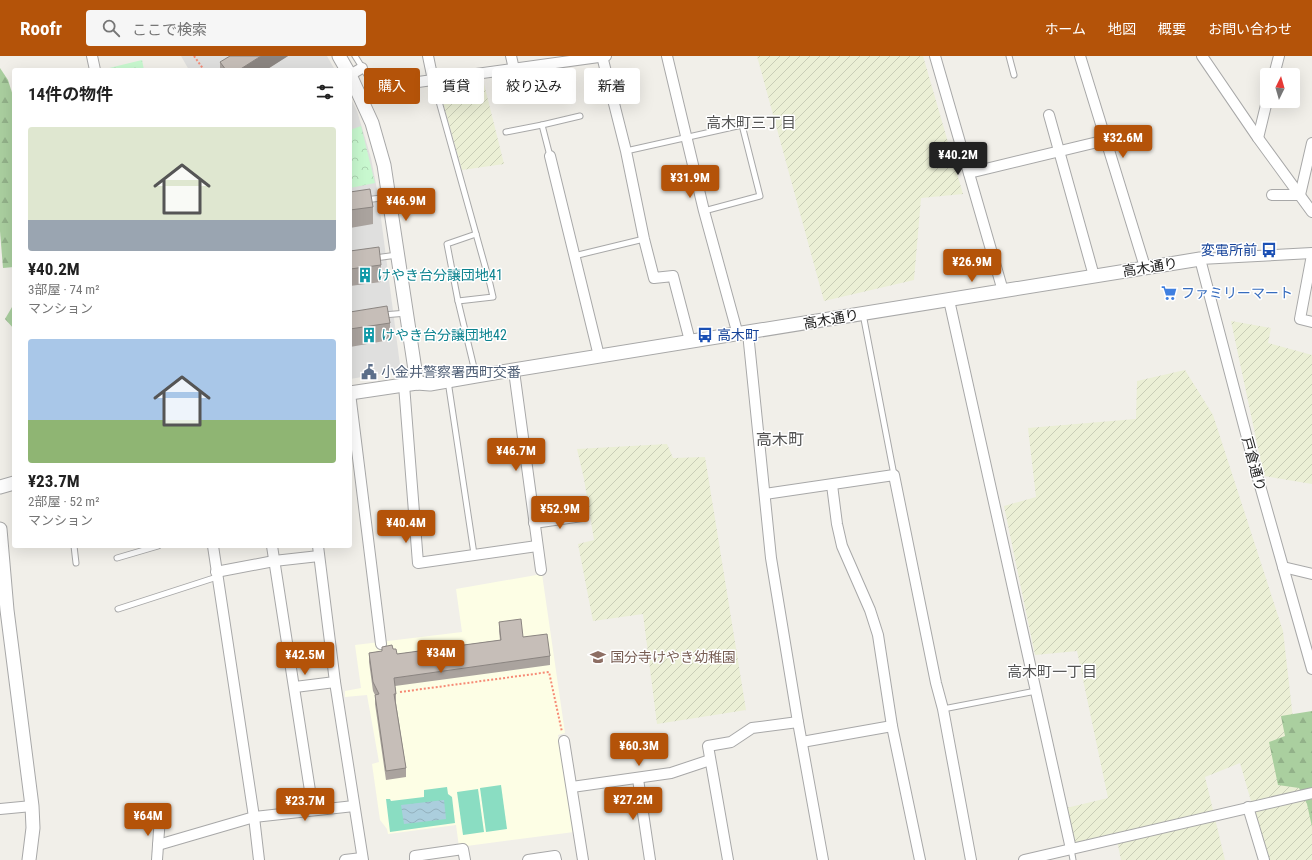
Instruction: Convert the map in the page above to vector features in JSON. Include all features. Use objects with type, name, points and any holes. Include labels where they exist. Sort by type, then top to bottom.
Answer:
[{"type":"street","points":[[92,56],[95,68]]},
{"type":"street","points":[[428,56],[430,68]]},
{"type":"street","points":[[511,56],[514,68]]},
{"type":"street","points":[[521,68],[603,56],[626,151],[644,240],[654,278],[673,276],[690,341]]},
{"type":"street","points":[[667,56],[704,211],[743,334],[765,494],[771,558],[798,722],[823,860]]},
{"type":"street","points":[[935,56],[1003,291]]},
{"type":"street","points":[[1080,56],[1145,267]]},
{"type":"street","points":[[1202,56],[1209,61],[1258,138],[1312,212]]},
{"type":"street","points":[[1276,68],[1279,56]]},
{"type":"street","points":[[352,69],[362,68]]},
{"type":"street","points":[[352,83],[372,123],[384,165],[417,383]]},
{"type":"street","points":[[1258,138],[1265,108]]},
{"type":"street","points":[[1049,115],[1094,276]]},
{"type":"street","points":[[969,173],[1106,140]]},
{"type":"street","points":[[1300,195],[1312,144]]},
{"type":"street","points":[[550,156],[599,356]]},
{"type":"street","points":[[1272,195],[1300,195]]},
{"type":"street","points":[[1312,254],[1300,319],[1312,322]]},
{"type":"street","name":"高木通り","points":[[352,393],[417,383],[430,384],[514,371],[690,341],[743,334],[1200,259],[1312,254]]},
{"type":"street","name":"戸倉通り","points":[[1200,259],[1254,468],[1312,669]]},
{"type":"street","points":[[949,300],[1071,849]]},
{"type":"street","points":[[514,371],[541,570]]},
{"type":"street","points":[[404,385],[418,563],[537,546]]},
{"type":"street","points":[[352,409],[381,644]]},
{"type":"street","points":[[765,494],[894,475],[936,683],[943,709],[971,860]]},
{"type":"street","points":[[0,487],[12,484]]},
{"type":"street","points":[[832,485],[837,524],[842,546],[870,610],[878,635],[892,726],[920,860]]},
{"type":"street","points":[[534,523],[582,516]]},
{"type":"street","points":[[0,529],[3,611],[32,806],[33,828],[29,860]]},
{"type":"street","points":[[213,548],[254,817],[259,860]]},
{"type":"street","points":[[272,548],[313,810]]},
{"type":"street","points":[[217,575],[318,551],[335,682],[363,859],[345,860]]},
{"type":"street","points":[[1283,567],[1312,574]]},
{"type":"street","points":[[295,687],[335,682]]},
{"type":"street","points":[[728,860],[708,746],[731,742],[752,728],[798,722]]},
{"type":"street","points":[[802,742],[892,726]]},
{"type":"street","points":[[564,741],[583,860]]},
{"type":"street","points":[[572,787],[638,779],[671,773],[710,760]]},
{"type":"street","points":[[638,779],[650,860]]},
{"type":"street","points":[[1024,860],[1047,858],[1071,849],[1312,793]]},
{"type":"street","points":[[0,809],[32,806]]},
{"type":"street","points":[[158,845],[254,817],[354,806]]},
{"type":"street","points":[[1248,807],[1264,860]]},
{"type":"street","points":[[157,860],[160,816]]},
{"type":"street","points":[[415,860],[415,856],[463,849],[465,860]]},
{"type":"street","points":[[528,860],[555,856],[556,860]]},
{"type":"lane","points":[[355,56],[364,71]]},
{"type":"lane","points":[[1009,56],[1014,74]]},
{"type":"lane","points":[[440,104],[493,297],[458,301]]},
{"type":"lane","points":[[506,132],[580,116]]},
{"type":"lane","points":[[542,125],[550,156]]},
{"type":"lane","points":[[626,151],[742,126],[760,196],[704,211]]},
{"type":"lane","points":[[357,201],[390,197]]},
{"type":"lane","points":[[476,234],[446,244],[476,376]]},
{"type":"lane","points":[[574,256],[644,240]]},
{"type":"lane","points":[[371,258],[398,255]]},
{"type":"lane","points":[[378,316],[407,313]]},
{"type":"lane","points":[[863,314],[894,475]]},
{"type":"lane","points":[[448,381],[474,554]]},
{"type":"lane","points":[[74,548],[76,563]]},
{"type":"lane","points":[[117,558],[140,549]]},
{"type":"lane","points":[[118,609],[217,575]]},
{"type":"lane","points":[[943,709],[1036,691]]},
{"type":"lane","points":[[1071,849],[1074,860]]},
{"type":"path","points":[[194,56],[203,68]]},
{"type":"path","points":[[400,692],[549,672],[564,741]]},
{"type":"shaded area","points":[[181,56],[327,56],[334,68],[188,68]]},
{"type":"shaded area","points":[[757,56],[923,56],[963,194],[921,198],[914,280],[824,301]]},
{"type":"shaded area","points":[[484,84],[504,164],[462,170],[443,104],[484,104]]},
{"type":"shaded area","points":[[352,101],[357,111],[371,158],[378,195],[400,365],[398,371],[352,379]]},
{"type":"shaded area","points":[[1231,321],[1271,328],[1268,343],[1312,355],[1312,484],[1264,476]]},
{"type":"shaded area","points":[[1185,370],[1213,415],[1283,631],[1299,771],[1312,821],[1312,860],[1268,860],[1240,763],[1205,777],[1225,860],[1121,860],[1116,835],[1075,845],[1066,808],[1108,798],[1077,651],[1035,655],[1004,506],[1036,497],[1028,428],[1136,419],[1137,381]]},
{"type":"shaded area","points":[[667,444],[673,458],[705,457],[746,710],[657,724],[643,614],[593,621],[578,544],[594,540],[584,479],[577,449]]},
{"type":"shaded area","points":[[542,574],[565,733],[558,735],[574,832],[459,847],[456,825],[388,834],[387,829],[380,820],[372,764],[379,762],[367,695],[345,697],[345,691],[361,688],[355,645],[462,632],[456,589]]},
{"type":"green space","points":[[142,60],[144,68],[109,68]]},
{"type":"green space","points":[[0,68],[8,80],[12,93],[12,267],[3,268],[0,231]]},
{"type":"green space","points":[[361,126],[375,183],[352,188],[352,129]]},
{"type":"green space","points":[[12,307],[12,327],[5,319]]},
{"type":"green space","points":[[1312,711],[1312,827],[1307,804],[1299,788],[1278,785],[1269,742],[1285,736],[1281,716]]},
{"type":"green space","points":[[501,785],[507,829],[486,832],[480,788]]},
{"type":"green space","points":[[447,787],[448,794],[452,797],[455,823],[390,832],[386,799],[390,799],[391,801],[424,797],[424,790]]},
{"type":"green space","points":[[478,789],[484,832],[463,835],[457,792]]},
{"type":"water","points":[[444,800],[446,819],[404,824],[401,805]]},
{"type":"building","points":[[230,56],[261,56],[242,68],[224,68],[220,62]]},
{"type":"building","points":[[370,189],[373,207],[352,210],[352,192]]},
{"type":"building","points":[[379,247],[381,265],[352,269],[352,251]]},
{"type":"building","points":[[387,306],[390,323],[352,329],[352,312]]},
{"type":"building","points":[[521,619],[523,637],[547,634],[550,656],[394,678],[396,694],[394,694],[406,768],[386,771],[375,695],[379,694],[373,682],[369,653],[382,651],[382,647],[392,645],[393,649],[396,649],[397,654],[501,640],[499,622]]},
{"type":"place","name":"変電所前","points":[[1269,250]]},
{"type":"place","name":"けやき台分譲団地41","points":[[365,275]]},
{"type":"place","name":"ファミリーマート","points":[[1169,293]]},
{"type":"place","name":"けやき台分譲団地42","points":[[369,335]]},
{"type":"place","name":"高木町","points":[[705,335]]},
{"type":"place","name":"小金井警察署西町交番","points":[[369,372]]},
{"type":"place","name":"国分寺けやき幼稚園","points":[[598,657]]},
{"type":"district","name":"高木町三丁目","points":[[751,123]]},
{"type":"district","name":"高木町","points":[[780,439]]},
{"type":"district","name":"高木町一丁目","points":[[1052,672]]}]
